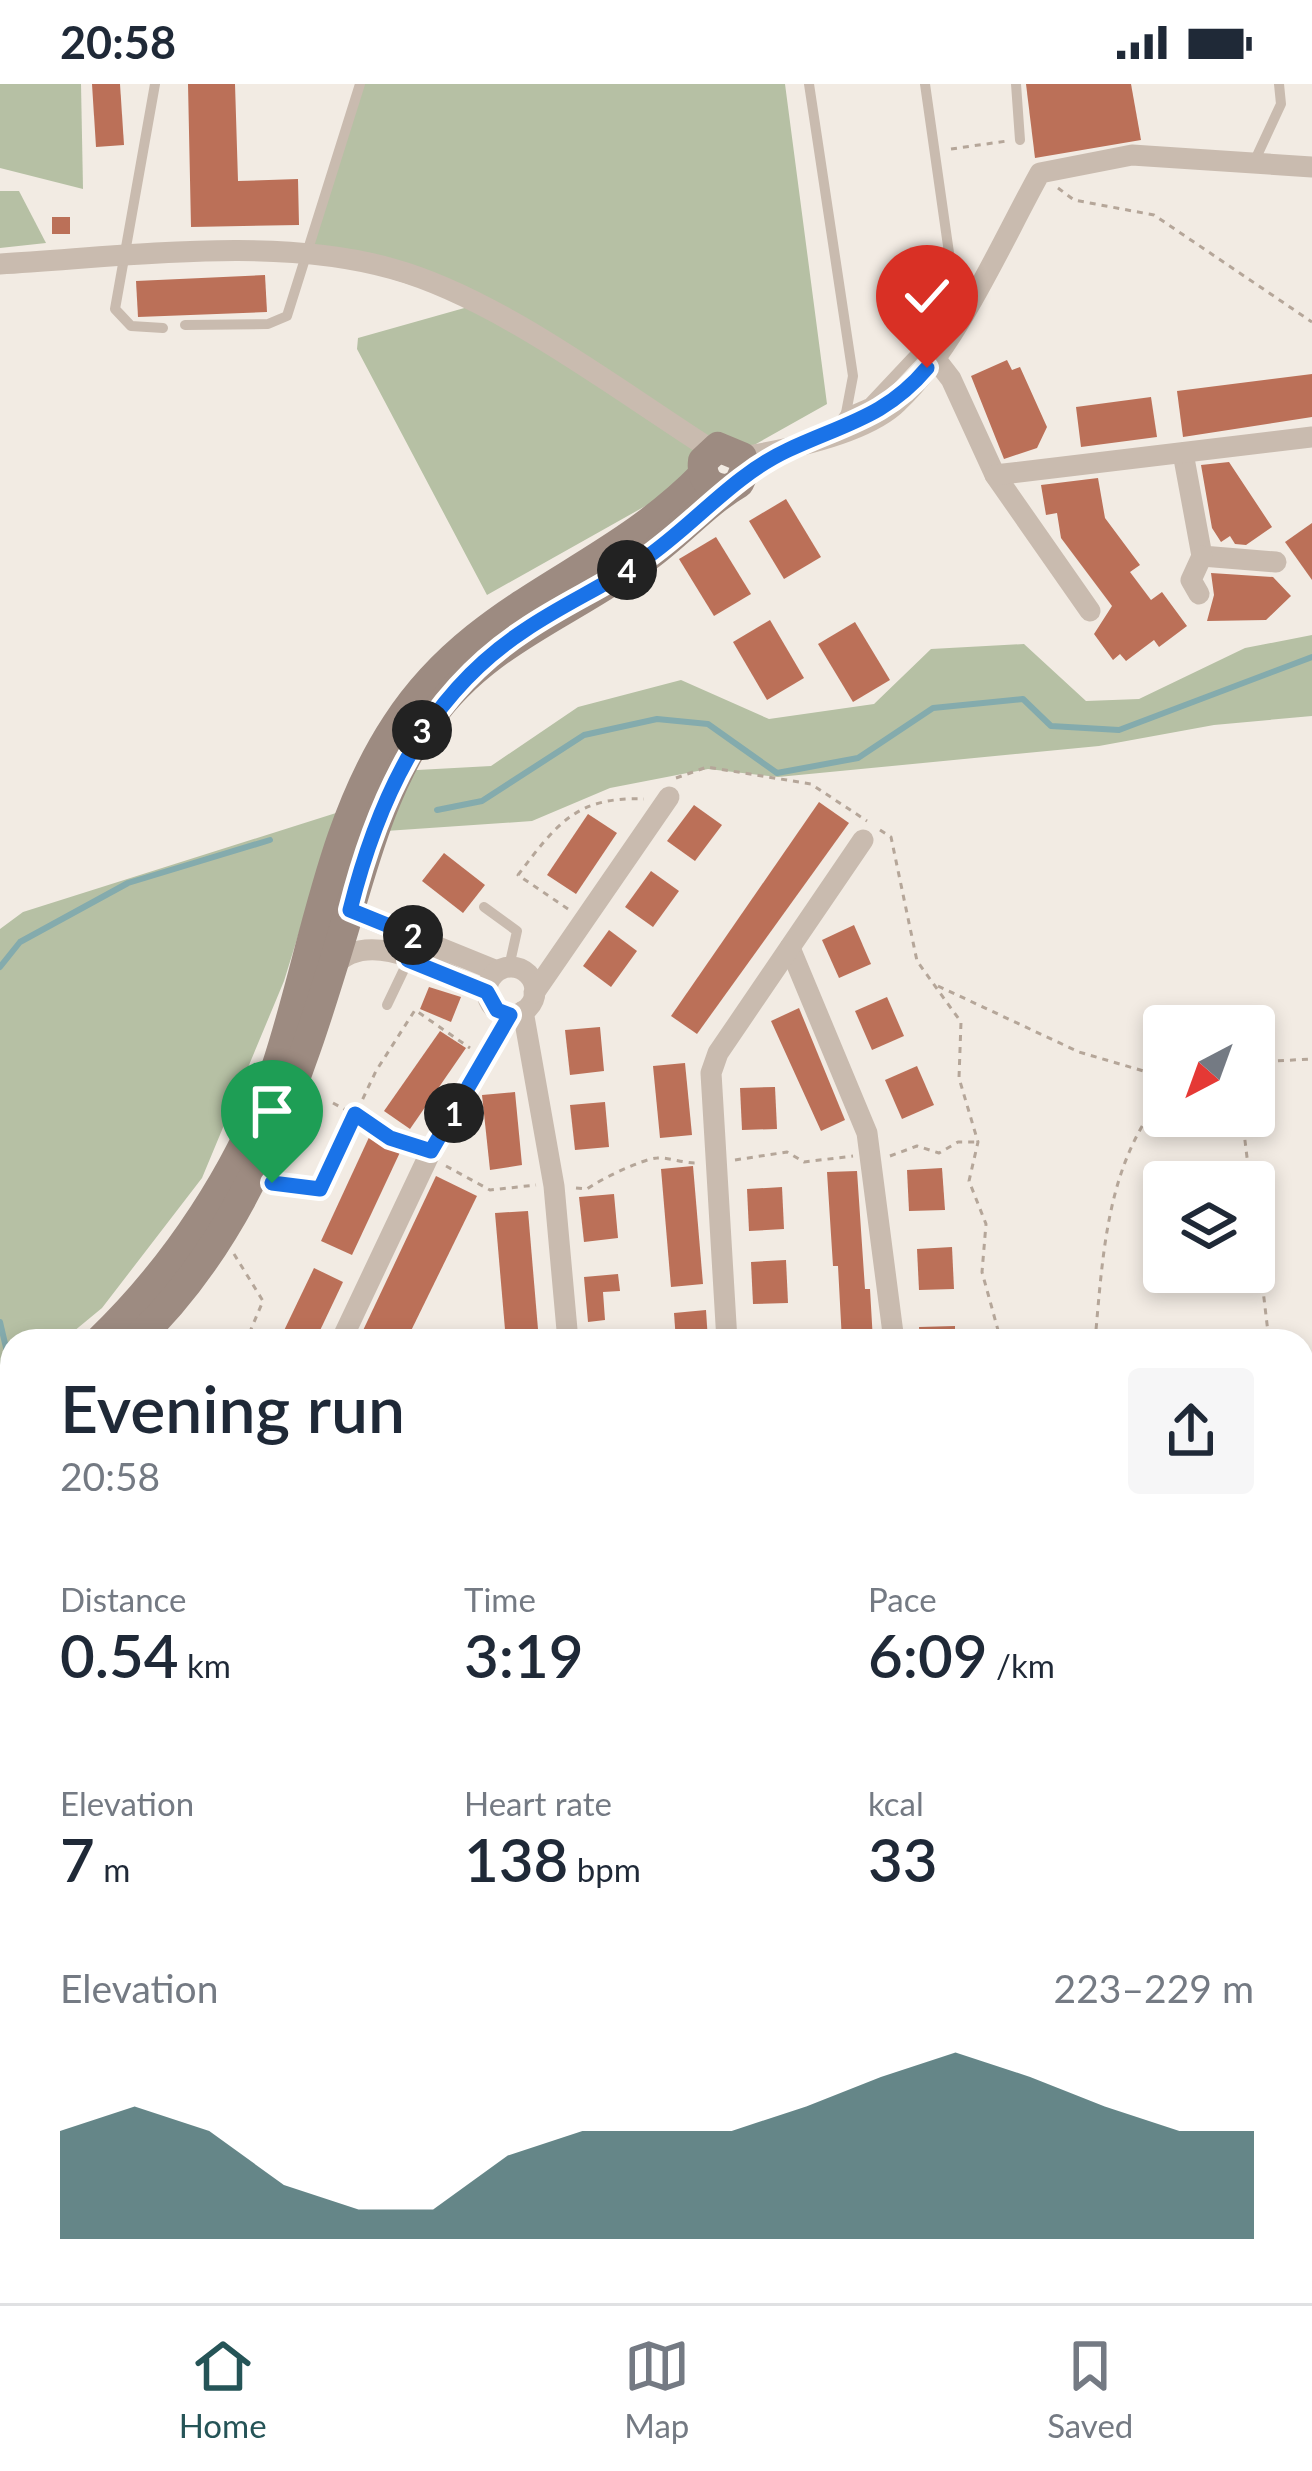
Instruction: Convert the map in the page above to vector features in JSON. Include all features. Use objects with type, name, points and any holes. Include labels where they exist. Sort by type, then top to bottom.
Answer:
[{"type":"street","points":[[143,1329],[234,1163],[337,906],[391,788],[415,742],[452,692],[524,630],[645,559],[724,471],[870,418],[903,381],[934,357],[1040,173],[1132,155],[1312,167]]},
{"type":"street","points":[[0,264],[306,252],[394,268],[544,344],[724,471]]},
{"type":"street","points":[[934,357],[951,379],[995,475],[1090,611]]},
{"type":"street","points":[[995,475],[1312,437]]},
{"type":"street","points":[[1183,452],[1202,556],[1191,580],[1199,594]]},
{"type":"street","points":[[1202,556],[1276,562]]},
{"type":"street","points":[[347,1329],[431,1151],[522,1006],[586,921],[665,788]]},
{"type":"street","points":[[727,1329],[711,1073],[718,1053],[863,840]]},
{"type":"street","points":[[337,906],[510,970]]},
{"type":"street","points":[[145,1329],[188,1280],[256,1175],[298,1080],[333,967],[337,906]]},
{"type":"street","points":[[333,967],[356,948],[386,950],[487,992],[497,1010],[522,1006]]},
{"type":"street","points":[[790,948],[867,1133],[892,1329]]},
{"type":"street","points":[[487,992],[510,970],[566,950]]},
{"type":"street","points":[[510,970],[522,1006],[554,1186],[567,1329]]},
{"type":"lane","points":[[155,84],[116,309],[131,326],[163,328]]},
{"type":"lane","points":[[185,325],[280,322],[287,316],[360,84]]},
{"type":"lane","points":[[809,84],[853,376],[846,413],[831,435]]},
{"type":"lane","points":[[846,413],[903,381],[953,288],[926,84]]},
{"type":"lane","points":[[1016,84],[1020,140]]},
{"type":"lane","points":[[1255,160],[1281,104],[1279,84]]},
{"type":"lane","points":[[484,907],[517,932],[510,970]]},
{"type":"lane","points":[[387,1005],[419,938]]},
{"type":"path","points":[[938,151],[1020,140]]},
{"type":"path","points":[[1040,173],[1074,200],[1154,215],[1312,322]]},
{"type":"path","points":[[586,921],[518,875],[559,821],[608,797],[644,799],[707,767],[812,784],[891,837],[917,962],[962,1022],[959,1078],[978,1142],[969,1181],[986,1224],[982,1272],[998,1329]]},
{"type":"path","points":[[933,984],[1079,1052],[1143,1071]]},
{"type":"path","points":[[272,1183],[320,1189],[355,1114],[415,1010],[487,1059]]},
{"type":"path","points":[[1275,1061],[1312,1059]]},
{"type":"path","points":[[333,1103],[390,1138],[431,1151]]},
{"type":"path","points":[[1097,1329],[1114,1191],[1143,1128]]},
{"type":"path","points":[[231,1250],[263,1301],[251,1329]]},
{"type":"path","points":[[1264,1293],[1268,1329]]},
{"type":"green space","points":[[0,84],[81,84],[83,189],[0,168]]},
{"type":"green space","points":[[360,84],[785,84],[827,404],[487,595],[357,349],[358,338],[475,305],[306,252]]},
{"type":"green space","points":[[0,191],[19,191],[46,243],[0,248]]},
{"type":"green space","points":[[1312,635],[1312,716],[1214,725],[1099,746],[778,777],[708,769],[610,788],[532,821],[371,832],[399,771],[491,766],[578,707],[681,680],[769,719],[874,704],[931,649],[1024,644],[1086,701],[1139,699],[1245,648]]},
{"type":"green space","points":[[336,813],[284,981],[202,1178],[102,1308],[77,1329],[0,1329],[0,929],[23,912]]},
{"type":"building","points":[[92,84],[120,84],[124,145],[96,147]]},
{"type":"building","points":[[188,84],[235,84],[238,181],[298,179],[299,225],[191,227]]},
{"type":"building","points":[[1026,84],[1131,84],[1141,140],[1035,158]]},
{"type":"building","points":[[52,217],[70,217],[70,234],[52,234]]},
{"type":"building","points":[[265,275],[267,312],[138,317],[136,281]]},
{"type":"building","points":[[1007,360],[1012,370],[1020,367],[1047,427],[1037,448],[1004,459],[971,376]]},
{"type":"building","points":[[1312,374],[1312,417],[1183,437],[1177,391]]},
{"type":"building","points":[[1151,397],[1157,437],[1081,447],[1076,407]]},
{"type":"building","points":[[1229,462],[1272,527],[1246,545],[1235,544],[1230,536],[1221,542],[1212,528],[1201,465]]},
{"type":"building","points":[[1098,478],[1105,518],[1140,565],[1130,572],[1151,600],[1162,592],[1187,626],[1159,647],[1154,640],[1126,661],[1120,654],[1113,660],[1094,634],[1112,606],[1061,538],[1057,513],[1046,515],[1041,485]]},
{"type":"building","points":[[786,499],[821,557],[784,579],[749,521]]},
{"type":"building","points":[[1312,523],[1312,580],[1285,542]]},
{"type":"building","points":[[716,537],[751,594],[714,616],[679,559]]},
{"type":"building","points":[[1211,573],[1273,577],[1291,596],[1266,620],[1207,621],[1214,595]]},
{"type":"building","points":[[770,620],[804,678],[767,700],[733,642]]},
{"type":"building","points":[[855,622],[890,680],[853,702],[818,644]]},
{"type":"building","points":[[819,802],[849,823],[697,1034],[671,1016]]},
{"type":"building","points":[[694,805],[722,825],[695,861],[667,841]]},
{"type":"building","points":[[588,814],[617,833],[576,894],[547,875]]},
{"type":"building","points":[[444,853],[485,885],[463,913],[422,881]]},
{"type":"building","points":[[651,871],[679,891],[653,927],[625,907]]},
{"type":"building","points":[[854,925],[871,964],[839,978],[822,940]]},
{"type":"building","points":[[609,930],[637,951],[611,987],[583,966]]},
{"type":"building","points":[[429,987],[461,997],[451,1022],[420,1009]]},
{"type":"building","points":[[887,997],[904,1036],[872,1050],[855,1011]]},
{"type":"building","points":[[799,1008],[845,1120],[821,1131],[771,1021]]},
{"type":"building","points":[[600,1027],[604,1071],[570,1075],[565,1030]]},
{"type":"building","points":[[440,1031],[466,1048],[410,1129],[384,1111]]},
{"type":"building","points":[[685,1063],[692,1135],[660,1138],[653,1066]]},
{"type":"building","points":[[917,1066],[934,1105],[902,1119],[885,1080]]},
{"type":"building","points":[[775,1087],[777,1129],[742,1130],[740,1088]]},
{"type":"building","points":[[515,1092],[522,1165],[490,1170],[482,1095]]},
{"type":"building","points":[[605,1102],[609,1147],[575,1150],[570,1105]]},
{"type":"building","points":[[371,1133],[402,1148],[352,1255],[321,1241]]},
{"type":"building","points":[[693,1166],[703,1284],[671,1287],[661,1169]]},
{"type":"building","points":[[942,1168],[945,1210],[909,1211],[907,1170]]},
{"type":"building","points":[[857,1171],[872,1329],[841,1329],[827,1172]]},
{"type":"building","points":[[436,1176],[477,1196],[412,1329],[364,1329]]},
{"type":"building","points":[[782,1187],[784,1229],[749,1231],[747,1189]]},
{"type":"building","points":[[614,1194],[618,1238],[584,1242],[579,1197]]},
{"type":"building","points":[[528,1211],[538,1329],[505,1329],[495,1213]]},
{"type":"building","points":[[952,1247],[954,1289],[919,1290],[917,1249]]},
{"type":"building","points":[[786,1260],[788,1303],[753,1304],[751,1262]]},
{"type":"building","points":[[314,1268],[343,1282],[321,1329],[285,1329]]},
{"type":"building","points":[[618,1274],[620,1291],[603,1292],[605,1320],[588,1322],[584,1277]]},
{"type":"building","points":[[706,1310],[707,1329],[675,1329],[674,1313]]},
{"type":"waterway","points":[[437,810],[482,801],[584,735],[657,719],[708,724],[777,773],[858,758],[933,708],[1023,699],[1051,726],[1119,730],[1312,657]]},
{"type":"waterway","points":[[0,967],[20,942],[128,883],[270,840]]},
{"type":"waterway","points":[[0,1322],[2,1329]]},
{"type":"route","points":[[272,1183],[320,1189],[355,1114],[376,1124],[390,1138],[431,1151],[510,1015],[497,1010],[487,992],[408,960],[419,938],[350,910],[371,832],[399,771],[433,715],[475,670],[524,630],[645,559],[726,489],[787,450],[870,418],[908,390],[927,368]]}]
